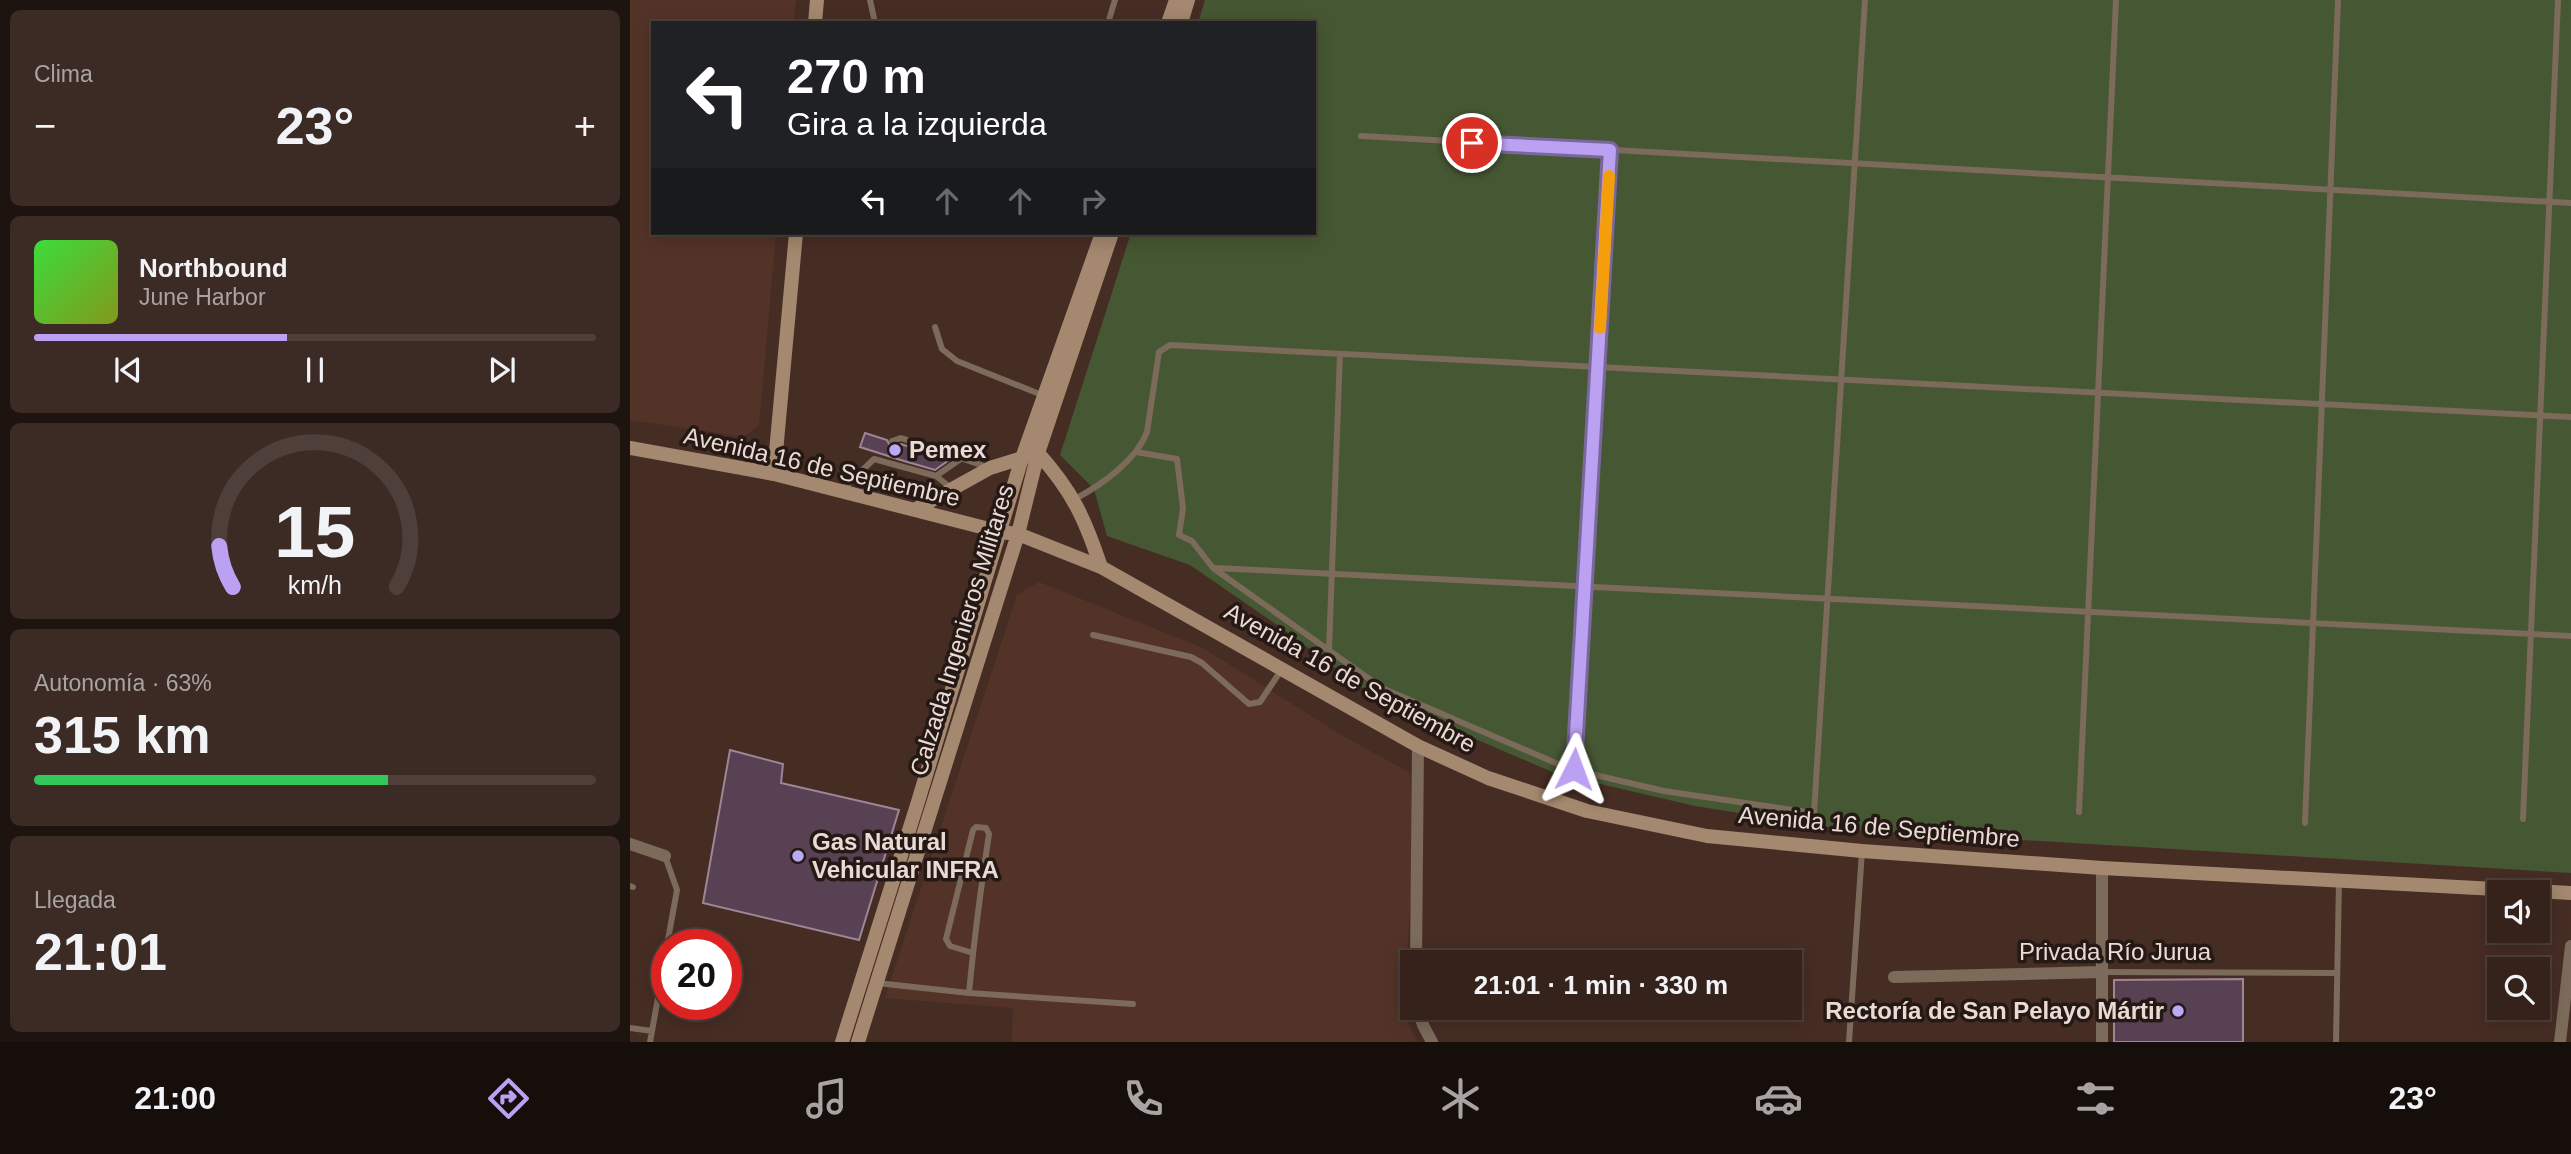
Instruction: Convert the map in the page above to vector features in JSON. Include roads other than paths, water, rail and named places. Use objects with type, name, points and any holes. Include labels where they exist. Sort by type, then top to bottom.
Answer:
[{"type":"main road","points":[[815,21],[817,0]]},
{"type":"main road","points":[[1169,21],[1176,0]]},
{"type":"main road","points":[[1182,21],[1188,0]]},
{"type":"main road","points":[[774,474],[796,235]]},
{"type":"main road","name":"Calzada Ingenieros Militares","points":[[858,1042],[1018,534],[1051,399],[1101,235]]},
{"type":"main road","name":"Calzada Ingenieros Militares","points":[[842,1042],[1022,458],[1051,399],[1111,235]]},
{"type":"main road","name":"Avenida 16 de Septiembre","points":[[630,449],[774,474],[1001,532],[1018,534],[1101,567],[1418,746],[1488,778],[1587,811],[1707,836],[1862,851],[2102,868],[2571,892]]},
{"type":"main road","points":[[916,509],[990,468],[1038,453],[1061,478],[1074,499],[1101,567]]},
{"type":"street","points":[[1416,950],[1418,746]]},
{"type":"street","points":[[630,844],[665,856]]},
{"type":"street","points":[[2102,868],[2102,1042]]},
{"type":"street","points":[[2560,1042],[2571,946]]},
{"type":"street","name":"Privada Río Jurua","points":[[1894,976],[2102,972]]},
{"type":"street","points":[[1422,1020],[1432,1042]]},
{"type":"lane","points":[[870,0],[875,21]]},
{"type":"lane","points":[[1109,21],[1115,0]]},
{"type":"lane","points":[[1136,452],[1177,460],[1183,508],[1179,535],[1192,541],[1213,568],[1382,688],[1574,769],[1664,791],[1814,813],[1865,0]]},
{"type":"lane","points":[[2079,812],[2116,0]]},
{"type":"lane","points":[[2305,823],[2338,0]]},
{"type":"lane","points":[[2523,819],[2558,0]]},
{"type":"lane","points":[[1361,136],[2571,203]]},
{"type":"lane","points":[[1574,769],[1610,150]]},
{"type":"lane","points":[[934,327],[942,349],[957,360],[1051,399]]},
{"type":"lane","points":[[1074,499],[1094,489],[1136,452],[1147,432],[1159,352],[1170,345],[2571,417]]},
{"type":"lane","points":[[1329,650],[1340,354]]},
{"type":"lane","points":[[892,441],[901,438],[990,468]]},
{"type":"lane","points":[[842,491],[877,456],[936,477],[951,488]]},
{"type":"lane","points":[[936,477],[962,458]]},
{"type":"lane","points":[[1213,568],[2571,636]]},
{"type":"lane","points":[[1093,635],[1191,657],[1202,663],[1248,704],[1260,702],[1282,668]]},
{"type":"lane","points":[[969,993],[989,834],[986,828],[976,827],[946,939],[950,946],[973,953]]},
{"type":"lane","points":[[1849,1042],[1862,851]]},
{"type":"lane","points":[[665,856],[677,890],[670,929]]},
{"type":"lane","points":[[2336,1042],[2339,880]]},
{"type":"lane","name":"Privada Río Jurua","points":[[2102,972],[2336,973]]},
{"type":"lane","points":[[877,983],[969,993],[1133,1004]]},
{"type":"lane","points":[[650,1042],[654,1020]]},
{"type":"lane","points":[[630,1028],[652,1031]]},
{"type":"place","name":"Pemex","points":[[895,450]]},
{"type":"place","name":"Gas Natural Vehicular INFRA","points":[[798,856]]},
{"type":"place","name":"Rectoría de San Pelayo Mártir","points":[[2178,1011]]}]
